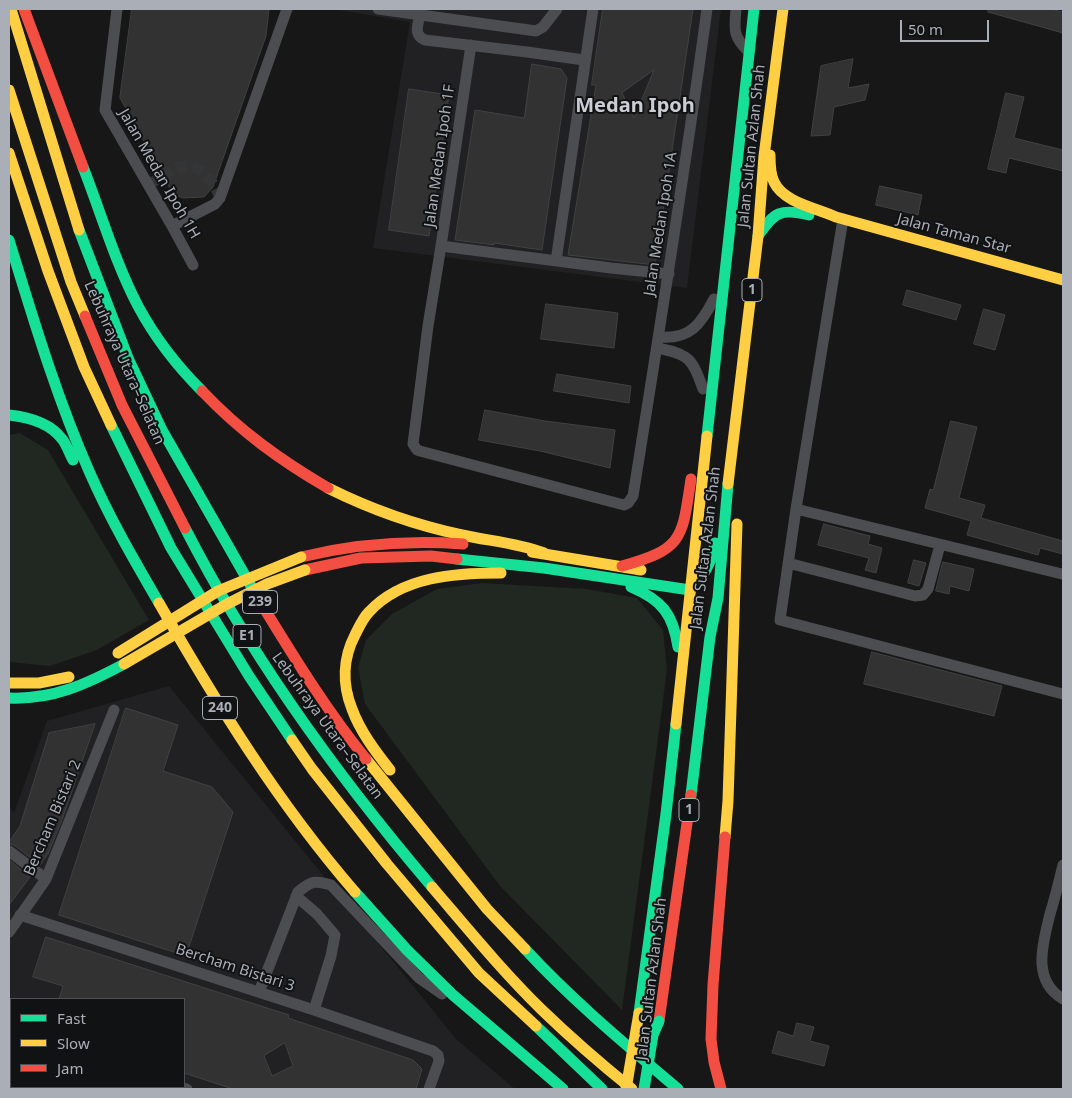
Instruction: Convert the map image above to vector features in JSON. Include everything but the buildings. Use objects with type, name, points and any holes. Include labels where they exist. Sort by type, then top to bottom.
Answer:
[{"type":"main road","name":"239","points":[[11,9],[80,234],[128,358],[162,430],[240,569],[288,647],[352,742],[487,908],[547,974],[606,1028],[678,1089]]},
{"type":"main road","points":[[24,9],[122,272],[141,312],[173,358],[204,396],[243,432],[273,455],[304,475],[344,496],[380,511],[431,528],[529,547],[544,553]]},
{"type":"main road","name":"Jalan Sultan Azlan Shah","points":[[626,1089],[639,1013],[666,814],[680,676],[695,586],[694,558],[754,9]]},
{"type":"main road","name":"Jalan Sultan Azlan Shah","points":[[653,1089],[662,1035],[659,1021],[688,817],[710,637],[721,571],[732,446],[758,236],[768,121],[783,9]]},
{"type":"main road","name":"Lebuhraya Utara–Selatan","points":[[9,90],[71,282],[122,405],[196,549],[262,660],[351,787],[465,926],[542,1010],[601,1064],[632,1089]]},
{"type":"main road","points":[[695,586],[703,577],[714,554],[753,205],[768,121]]},
{"type":"main road","name":"Jalan Taman Star","points":[[768,121],[771,138],[771,173],[778,190],[794,201],[824,210],[839,218]]},
{"type":"main road","name":"E1","points":[[9,153],[48,271],[84,367],[171,548],[249,676],[312,769],[387,864],[479,973],[602,1089]]},
{"type":"main road","points":[[621,567],[666,550],[674,544],[684,523],[703,389],[723,206],[736,181]]},
{"type":"main road","name":"Jalan Taman Star","points":[[758,236],[771,217],[784,210],[793,210],[821,217],[839,218],[1063,280]]},
{"type":"main road","name":"240","points":[[9,240],[56,391],[80,452],[130,553],[220,709],[274,789],[318,847],[377,917],[438,981],[482,1022],[563,1089]]},
{"type":"main road","points":[[9,415],[32,419],[50,427],[62,439],[88,483],[103,501]]},
{"type":"main road","points":[[721,1089],[714,1062],[711,1039],[728,801],[734,646],[738,473],[732,446]]},
{"type":"main road","points":[[114,655],[218,591],[301,557],[348,546],[409,541],[456,544],[544,553],[649,571]]},
{"type":"main road","points":[[9,698],[44,697],[84,685],[227,604],[267,584],[305,570],[361,558],[412,556],[461,558],[610,578],[695,586]]},
{"type":"main road","points":[[694,558],[705,564],[711,561]]},
{"type":"main road","points":[[487,908],[458,860],[381,758],[358,723],[348,699],[346,685],[347,653],[354,636],[370,610],[398,590],[456,573],[528,573],[544,568]]},
{"type":"main road","points":[[610,578],[648,593],[665,607],[677,638],[680,676]]},
{"type":"main road","points":[[695,586],[710,637]]},
{"type":"main road","points":[[9,683],[46,683],[78,674]]},
{"type":"main road","points":[[644,1089],[654,1035],[659,1021]]},
{"type":"street","name":"Jalan Medan Ipoh 1H","points":[[117,9],[104,110],[193,264]]},
{"type":"street","points":[[172,226],[215,204],[220,198],[287,9]]},
{"type":"street","points":[[378,9],[536,31],[541,29],[557,9]]},
{"type":"street","points":[[556,261],[593,9]]},
{"type":"street","name":"Jalan Medan Ipoh 1A","points":[[442,246],[428,326],[412,440],[417,450],[558,489],[624,505],[628,503],[632,496],[669,274],[707,9]]},
{"type":"street","points":[[736,9],[735,26],[739,42],[749,52]]},
{"type":"street","points":[[420,15],[417,30],[419,37],[422,39],[584,60]]},
{"type":"street","name":"Jalan Medan Ipoh 1F","points":[[471,45],[442,246],[669,274]]},
{"type":"street","points":[[839,218],[780,620],[1063,694]]},
{"type":"street","points":[[658,342],[686,334],[700,322],[714,298]]},
{"type":"street","points":[[658,342],[690,360],[696,369],[703,389]]},
{"type":"street","points":[[796,509],[1062,574]]},
{"type":"street","points":[[788,563],[915,596],[923,595],[928,589],[940,545]]},
{"type":"street","name":"Bercham Bistari 2","points":[[9,932],[46,878],[114,710]]},
{"type":"street","points":[[9,851],[46,878]]},
{"type":"street","points":[[1063,866],[1042,944],[1041,957],[1044,976],[1049,986],[1056,995],[1063,999]]},
{"type":"street","points":[[259,992],[298,892],[307,884],[318,881],[331,886],[419,978],[482,1022]]},
{"type":"street","points":[[296,896],[317,914],[335,935],[331,956],[314,1010]]},
{"type":"street","name":"Bercham Bistari 3","points":[[20,915],[314,1010],[433,1051],[438,1055],[439,1061],[429,1089]]},
{"type":"shaded area","points":[[333,9],[721,9],[687,288],[373,248],[410,22]]},
{"type":"shaded area","points":[[20,433],[48,450],[149,620],[97,650],[50,666],[9,662],[9,435]]},
{"type":"shaded area","points":[[482,583],[587,589],[637,598],[663,630],[667,670],[622,1010],[500,886],[365,704],[358,667],[366,640],[392,614],[437,589]]},
{"type":"shaded area","points":[[169,686],[457,1040],[515,1089],[55,1088],[185,1088],[185,998],[10,998],[9,1073],[9,806],[14,813],[47,721]]},
{"type":"tunnel","points":[[148,185],[176,168],[191,167],[204,173],[214,185],[220,198]]},
{"type":"traffic: fast","points":[[707,436],[754,9]]},
{"type":"traffic: fast","points":[[83,167],[115,255],[138,306],[151,329],[167,351],[202,391]]},
{"type":"traffic: fast","points":[[758,236],[769,222],[779,214],[791,212],[809,215]]},
{"type":"traffic: fast","points":[[79,230],[128,358],[162,430],[259,600]]},
{"type":"traffic: fast","points":[[9,240],[46,357],[77,443],[113,522],[159,603]]},
{"type":"traffic: fast","points":[[9,415],[31,419],[57,433],[64,441],[73,460]]},
{"type":"traffic: fast","points":[[111,425],[171,548],[249,676],[292,740]]},
{"type":"traffic: fast","points":[[691,795],[710,637],[718,598],[728,484]]},
{"type":"traffic: fast","points":[[185,528],[238,622],[298,715],[364,803],[432,887]]},
{"type":"traffic: fast","points":[[457,559],[544,568],[690,590],[707,569],[715,543]]},
{"type":"traffic: fast","points":[[631,587],[651,597],[664,610],[673,626],[678,647]]},
{"type":"traffic: fast","points":[[9,698],[40,696],[69,689],[124,664]]},
{"type":"traffic: fast","points":[[639,1013],[666,814],[676,724]]},
{"type":"traffic: fast","points":[[355,892],[407,950],[453,995],[563,1089]]},
{"type":"traffic: fast","points":[[525,949],[580,1004],[678,1089]]},
{"type":"traffic: fast","points":[[644,1089],[653,1035],[659,1021]]},
{"type":"traffic: fast","points":[[536,1026],[602,1089]]},
{"type":"traffic: slow","points":[[11,9],[79,230]]},
{"type":"traffic: slow","points":[[728,484],[758,236],[764,156],[783,9]]},
{"type":"traffic: slow","points":[[9,90],[71,282],[85,316]]},
{"type":"traffic: slow","points":[[9,153],[48,271],[84,367],[111,425]]},
{"type":"traffic: slow","points":[[770,155],[771,172],[774,182],[785,195],[802,204],[836,217],[1063,280]]},
{"type":"traffic: slow","points":[[676,724],[707,436]]},
{"type":"traffic: slow","points":[[328,488],[360,503],[410,521],[444,531],[514,544],[544,553]]},
{"type":"traffic: slow","points":[[725,837],[728,801],[737,524]]},
{"type":"traffic: slow","points":[[532,552],[641,570]]},
{"type":"traffic: slow","points":[[118,653],[218,591],[301,557]]},
{"type":"traffic: slow","points":[[124,664],[227,604],[267,584],[305,570]]},
{"type":"traffic: slow","points":[[390,770],[373,748],[359,725],[349,700],[345,681],[348,653],[361,623],[369,612],[382,600],[413,584],[448,576],[501,573]]},
{"type":"traffic: slow","points":[[159,603],[203,678],[274,788],[300,824],[355,892]]},
{"type":"traffic: slow","points":[[9,683],[39,683],[69,677]]},
{"type":"traffic: slow","points":[[292,740],[312,769],[387,864],[479,973],[536,1026]]},
{"type":"traffic: slow","points":[[366,759],[487,909],[525,949]]},
{"type":"traffic: slow","points":[[432,887],[513,981],[575,1041],[632,1089]]},
{"type":"traffic: slow","points":[[626,1089],[639,1013]]},
{"type":"traffic: jam","points":[[24,9],[83,167]]},
{"type":"traffic: jam","points":[[85,316],[122,405],[185,528]]},
{"type":"traffic: jam","points":[[202,391],[216,406],[261,444],[293,467],[328,488]]},
{"type":"traffic: jam","points":[[622,566],[658,554],[669,547],[682,528],[691,479]]},
{"type":"traffic: jam","points":[[301,557],[341,549],[382,544],[463,544]]},
{"type":"traffic: jam","points":[[305,570],[361,558],[431,556],[457,559]]},
{"type":"traffic: jam","points":[[259,600],[323,701],[366,759]]},
{"type":"traffic: jam","points":[[659,1021],[691,795]]},
{"type":"traffic: jam","points":[[721,1089],[714,1062],[711,1039],[713,985],[725,837]]},
{"type":"district","name":"Medan Ipoh","points":[[635,106]]}]
